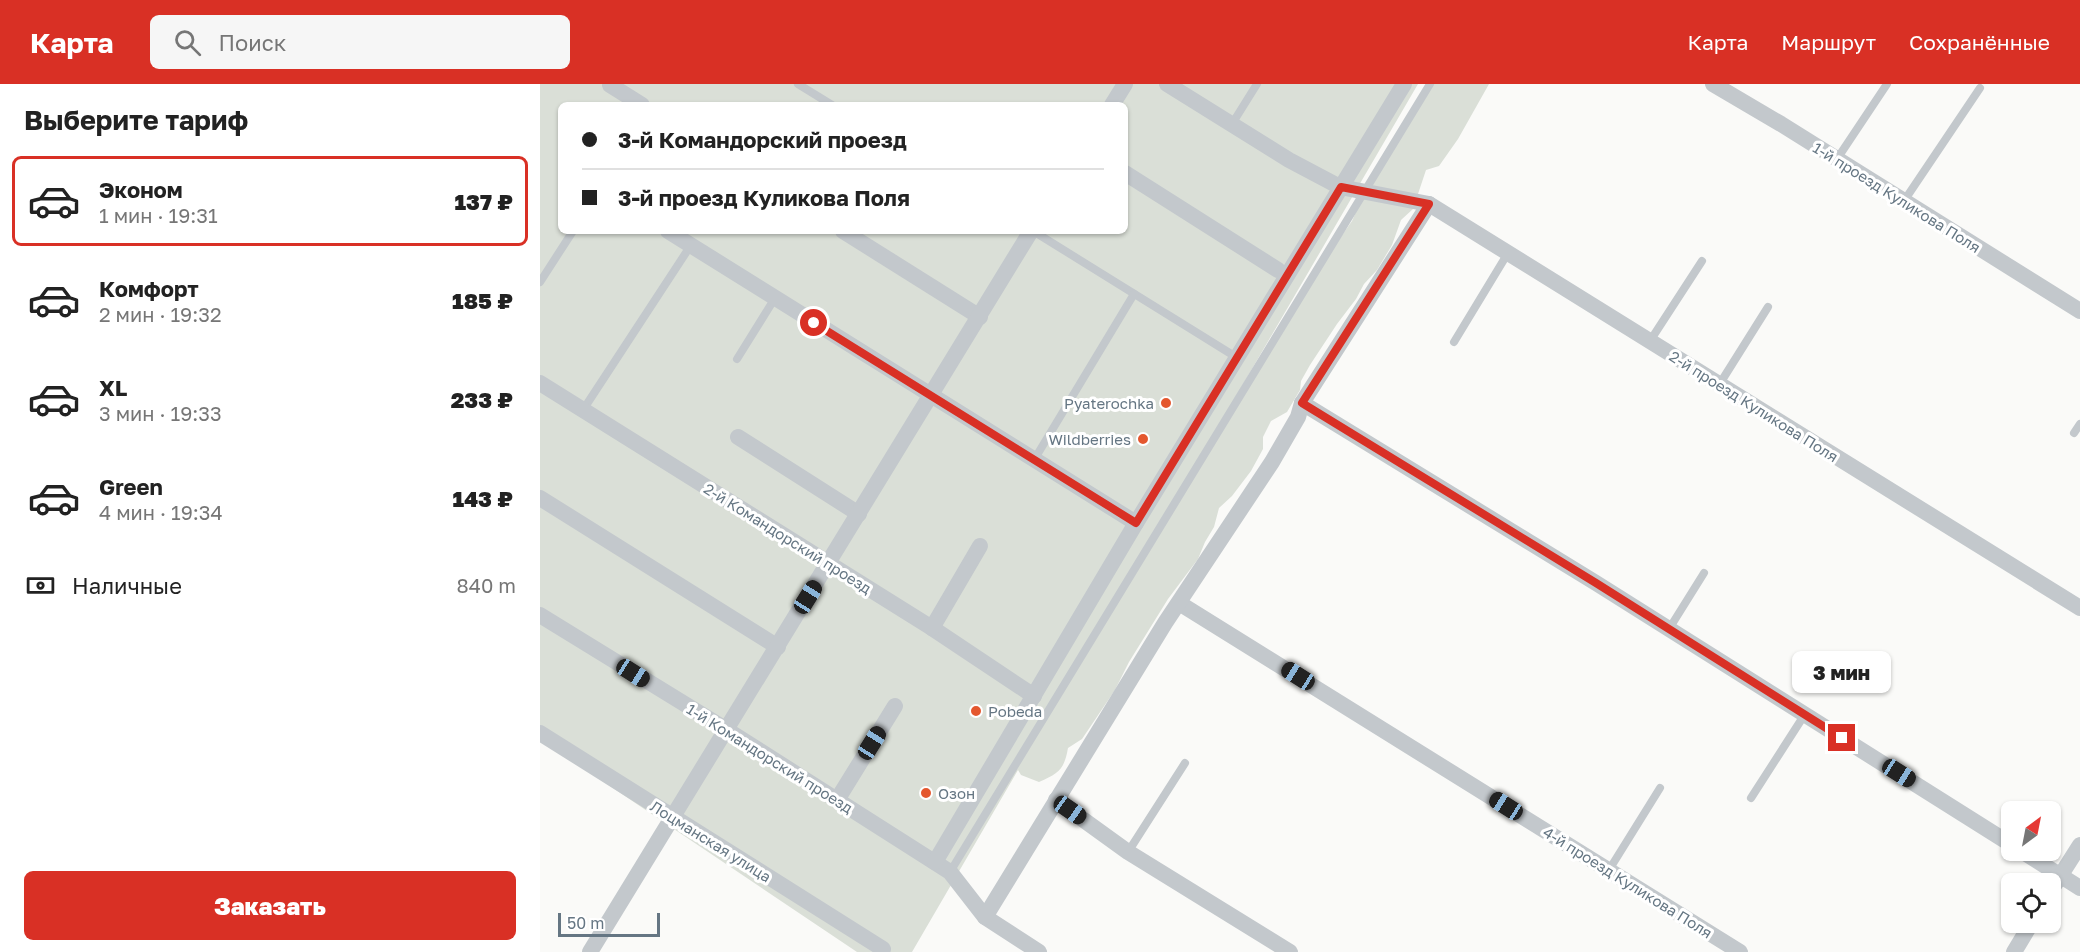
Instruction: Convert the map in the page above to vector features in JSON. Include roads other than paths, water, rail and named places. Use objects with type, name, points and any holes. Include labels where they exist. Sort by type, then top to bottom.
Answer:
[{"type":"street","points":[[1114,102],[1125,84]]},
{"type":"street","points":[[985,916],[1165,623],[1272,462],[1298,417],[1302,403],[1429,204],[1341,187],[1289,160],[1167,84]]},
{"type":"street","points":[[935,862],[1236,357],[1404,84]]},
{"type":"street","name":"1-й проезд Куликова Поля","points":[[1713,84],[2080,311]]},
{"type":"street","points":[[610,85],[637,102]]},
{"type":"street","points":[[1128,175],[1278,270]]},
{"type":"street","name":"2-й проезд Куликова Поля","points":[[1429,204],[2080,608]]},
{"type":"street","points":[[673,234],[1136,523]]},
{"type":"street","points":[[848,234],[980,317]]},
{"type":"street","points":[[590,952],[1030,234]]},
{"type":"street","name":"2-й Командорский проезд","points":[[540,383],[932,628],[1034,696]]},
{"type":"street","points":[[1302,403],[1669,628],[2001,838]]},
{"type":"street","points":[[738,437],[859,514]]},
{"type":"street","points":[[540,498],[778,647]]},
{"type":"street","points":[[932,628],[980,546]]},
{"type":"street","name":"4-й проезд Куликова Поля","points":[[1179,603],[1740,952]]},
{"type":"street","name":"1-й Командорский проезд","points":[[540,615],[727,730],[950,872],[985,916],[1015,946],[1039,952]]},
{"type":"street","points":[[837,800],[896,706]]},
{"type":"street","name":"Лоцманская улица","points":[[540,733],[883,949]]},
{"type":"street","points":[[1056,800],[1128,852],[1290,952]]},
{"type":"street","points":[[2061,874],[2080,845]]},
{"type":"street","points":[[2037,861],[2055,873]]},
{"type":"street","points":[[2061,877],[2080,888]]},
{"type":"street","points":[[2014,952],[2025,933]]},
{"type":"lane","points":[[798,84],[827,102]]},
{"type":"lane","points":[[1232,124],[1257,84]]},
{"type":"lane","points":[[950,872],[1430,84]]},
{"type":"lane","points":[[1837,159],[1887,84]]},
{"type":"lane","points":[[1904,201],[1980,88]]},
{"type":"lane","points":[[540,282],[571,234]]},
{"type":"lane","points":[[1037,234],[1236,357]]},
{"type":"lane","points":[[583,410],[691,245]]},
{"type":"lane","points":[[1454,342],[1508,254]]},
{"type":"lane","points":[[1650,342],[1702,261]]},
{"type":"lane","points":[[1034,460],[1134,294]]},
{"type":"lane","points":[[737,359],[775,298]]},
{"type":"lane","points":[[1719,384],[1768,308]]},
{"type":"lane","points":[[2074,433],[2080,424]]},
{"type":"lane","points":[[1669,628],[1704,573]]},
{"type":"lane","points":[[1751,798],[1805,714]]},
{"type":"lane","points":[[1128,852],[1185,763]]},
{"type":"lane","points":[[1609,870],[1660,788]]},
{"type":"place","name":"Pyaterochka","points":[[1166,403]]},
{"type":"place","name":"Wildberries","points":[[1143,439]]},
{"type":"place","name":"Pobeda","points":[[976,711]]},
{"type":"place","name":"Озон","points":[[926,793]]}]
